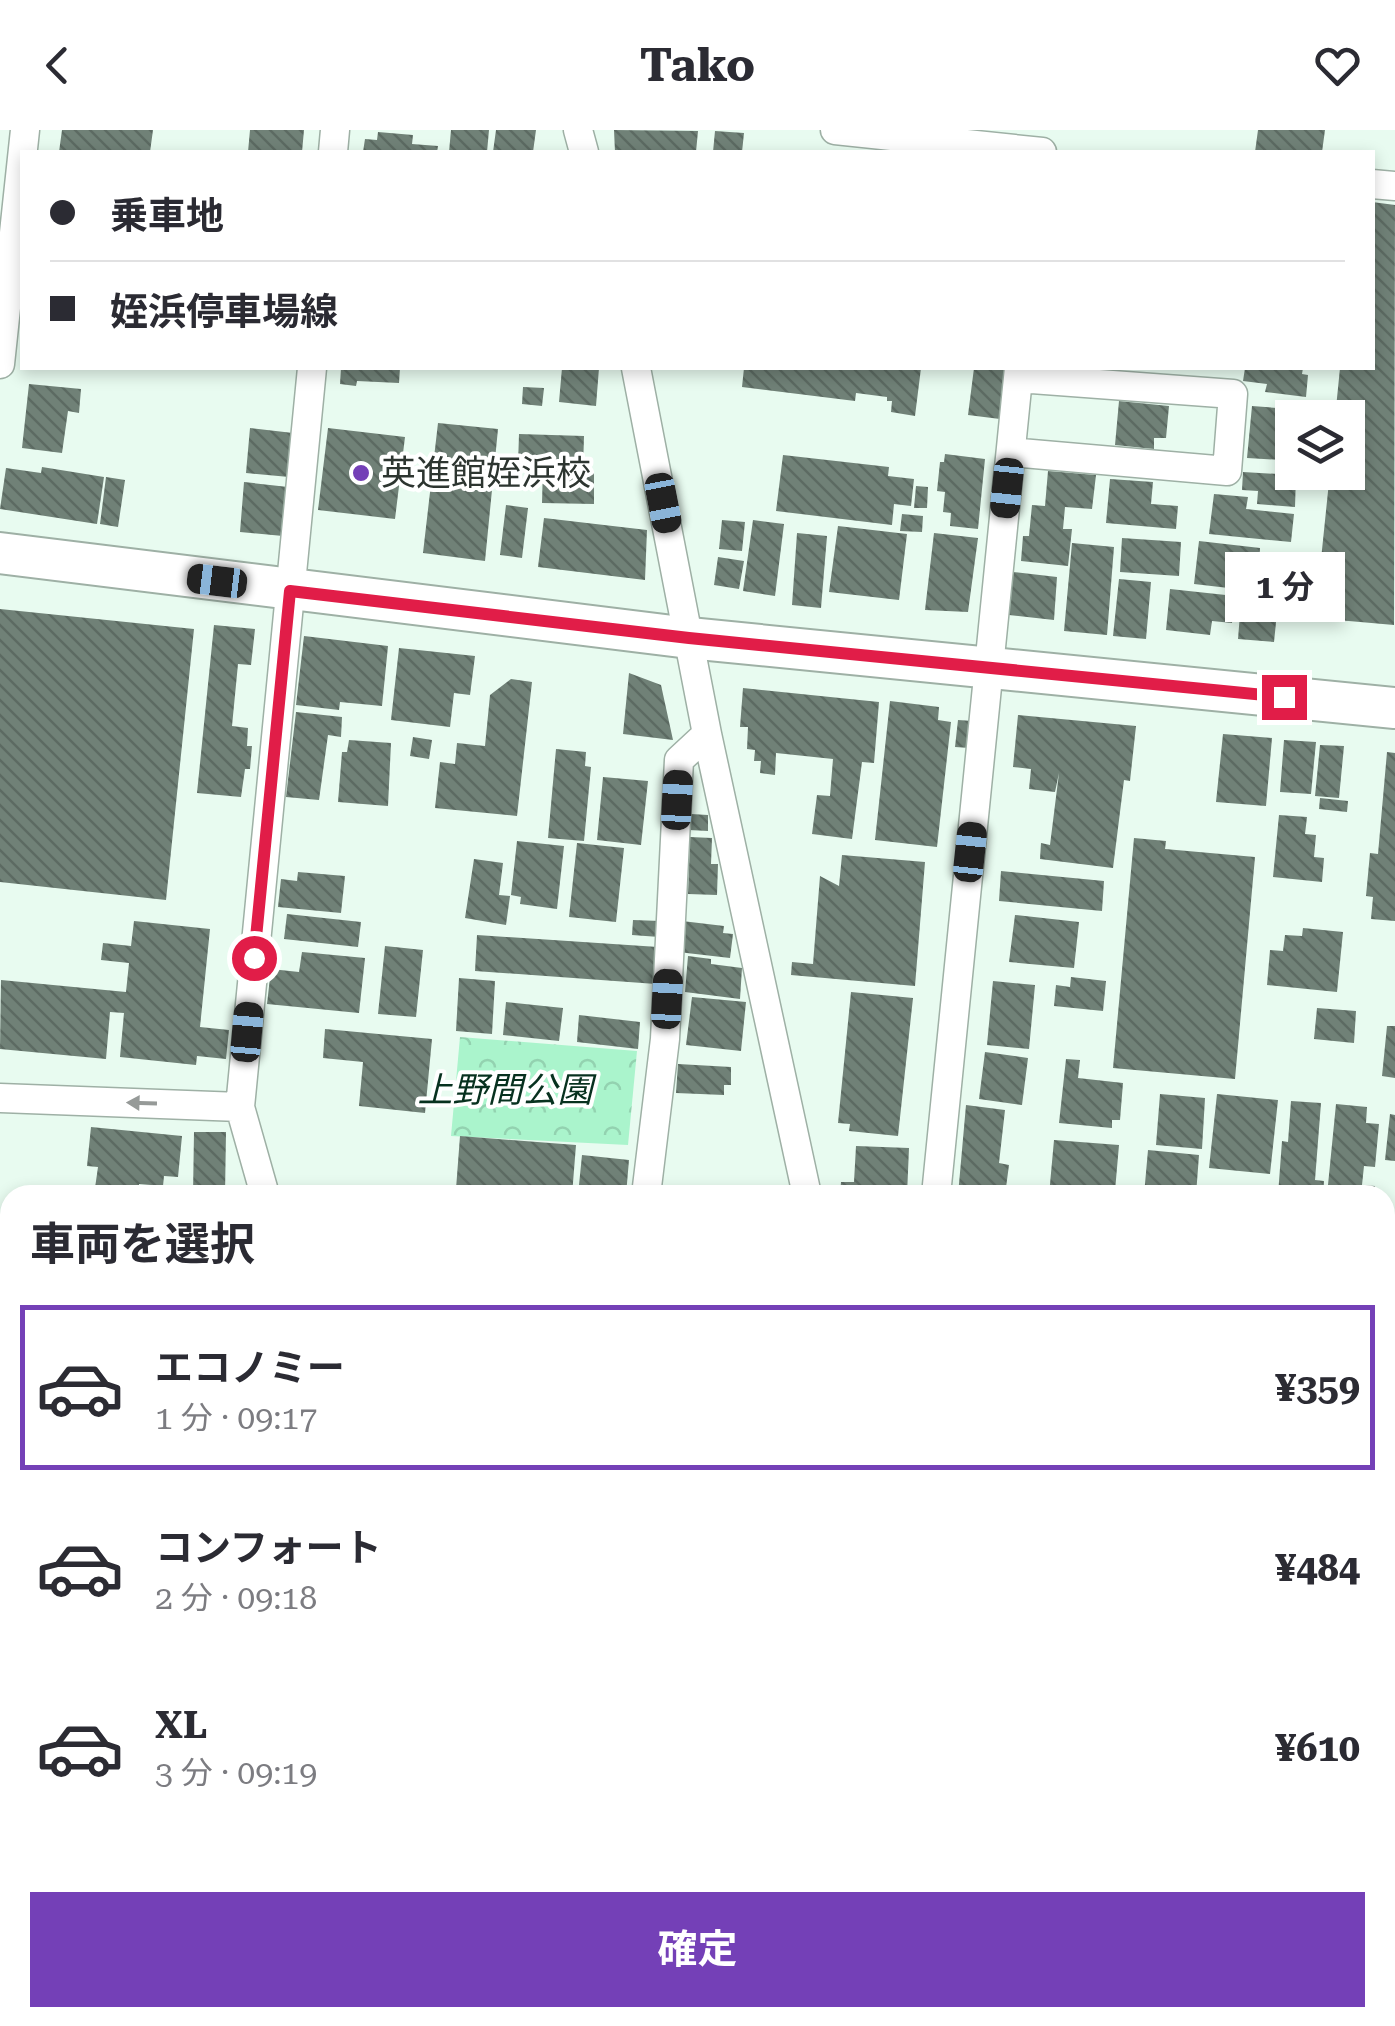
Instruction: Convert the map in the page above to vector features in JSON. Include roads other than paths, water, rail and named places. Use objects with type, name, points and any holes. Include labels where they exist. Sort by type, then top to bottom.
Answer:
[{"type":"street","points":[[835,130],[1023,150]]},
{"type":"street","points":[[0,364],[20,169]]},
{"type":"street","points":[[261,1185],[240,1107],[312,370]]},
{"type":"street","points":[[636,370],[707,734],[805,1185]]},
{"type":"street","points":[[937,1185],[988,668],[1019,373],[1234,394],[1227,472],[1011,452]]},
{"type":"street","points":[[0,554],[689,638],[1395,708]]},
{"type":"street","points":[[647,1185],[665,1039],[679,760],[707,734]]},
{"type":"street","points":[[0,1098],[240,1107]]},
{"type":"place","name":"英進館姪浜校","points":[[361,473]]},
{"type":"park label","name":"上野間公園","points":[[505,1090]]}]
